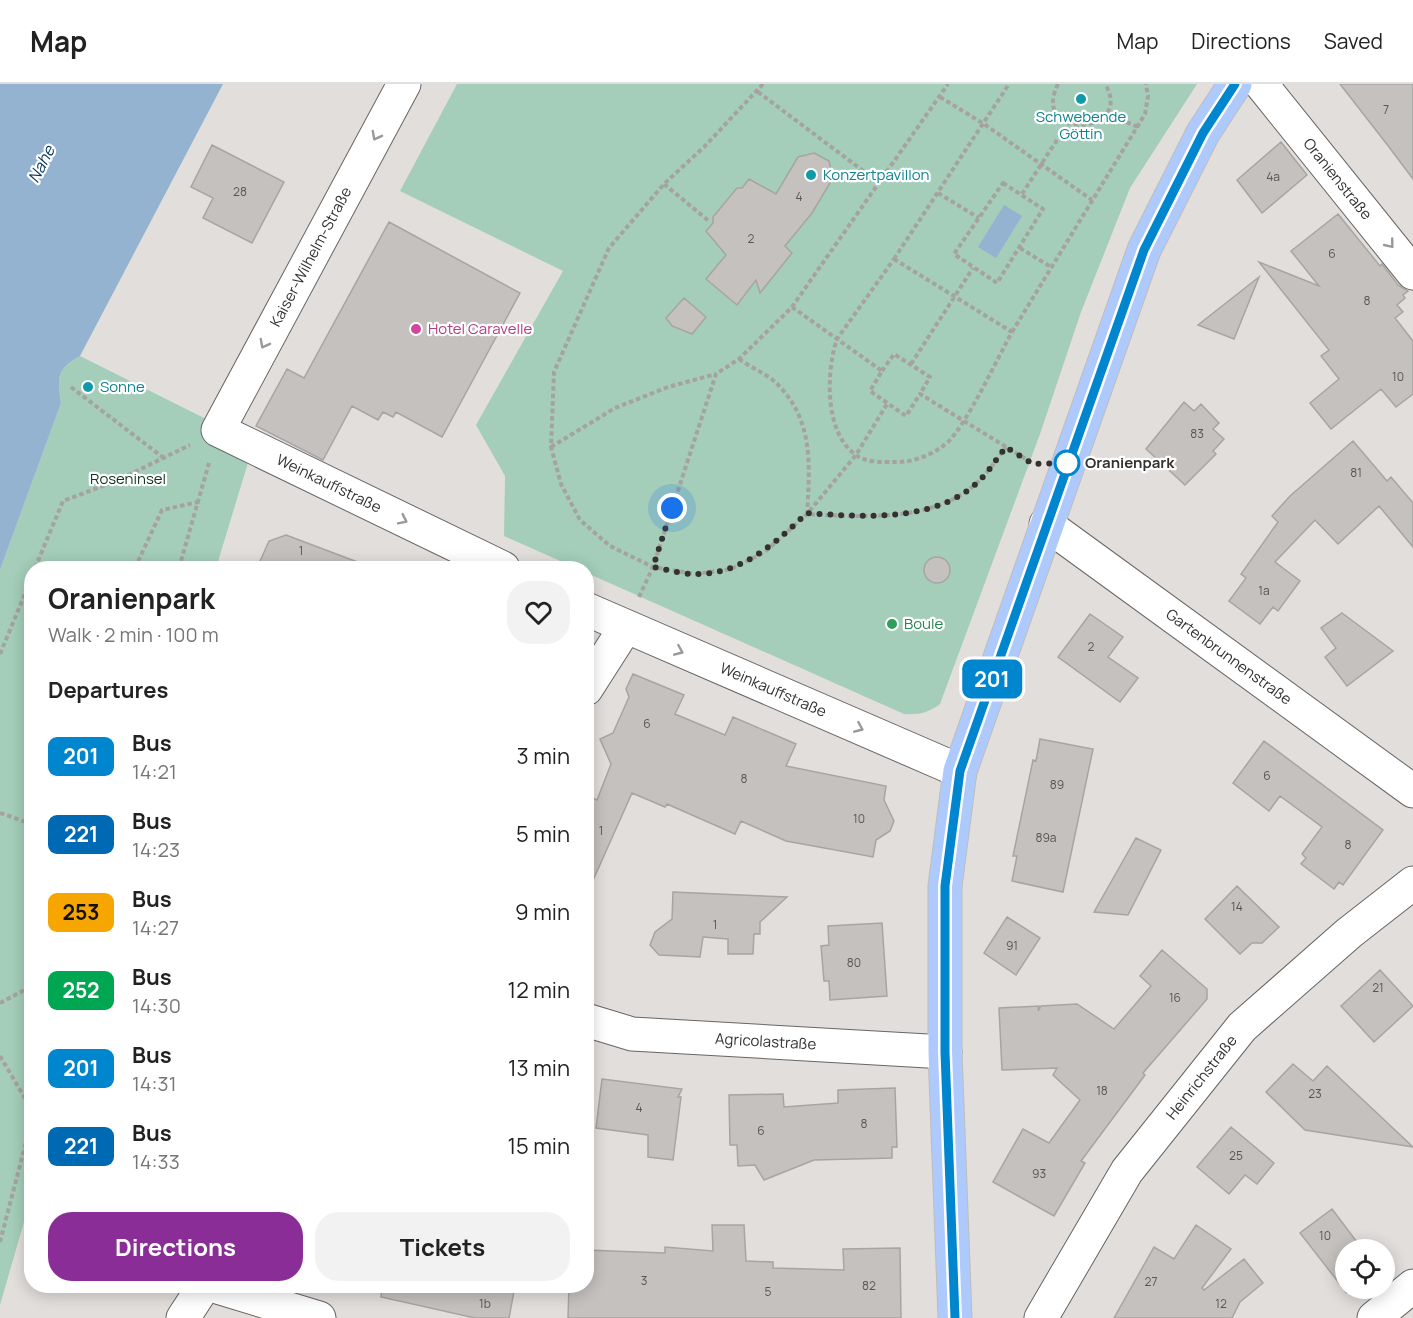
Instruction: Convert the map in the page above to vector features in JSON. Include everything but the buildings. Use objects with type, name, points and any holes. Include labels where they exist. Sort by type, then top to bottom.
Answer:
[{"type":"main road","points":[[955,1318],[945,1052],[945,886],[960,771],[1144,250],[1203,133],[1235,84]]},
{"type":"street","name":"Kaiser-Wilhelm-Straße","points":[[218,430],[404,84]]},
{"type":"street","name":"Oranienstraße","points":[[1261,84],[1413,273]]},
{"type":"street","name":"Weinkauffstraße","points":[[218,430],[489,561]]},
{"type":"street","name":"Gartenbrunnenstraße","points":[[1046,524],[1413,791]]},
{"type":"street","name":"Weinkauffstraße","points":[[594,613],[960,771]]},
{"type":"street","points":[[594,677],[626,628]]},
{"type":"street","name":"Heinrichstraße","points":[[1041,1318],[1127,1171],[1242,1027],[1349,933],[1413,883]]},
{"type":"street","name":"Agricolastraße","points":[[594,1022],[632,1034],[945,1052]]},
{"type":"street","points":[[1374,1318],[1413,1286]]},
{"type":"street","points":[[183,1318],[199,1293]]},
{"type":"street","points":[[237,1293],[319,1318]]},
{"type":"path","points":[[763,84],[758,92],[664,184],[609,248],[554,372],[551,447],[561,484],[580,520],[610,546],[653,567],[694,574],[731,569],[765,552],[807,513],[856,455],[887,404]]},
{"type":"path","points":[[551,447],[615,408],[668,387],[716,374],[739,359],[792,307],[948,84]]},
{"type":"path","points":[[1010,84],[939,193],[837,339],[829,374],[831,410],[841,436],[856,455],[888,462],[919,459],[948,442],[1051,267],[1138,127],[1145,114],[1149,96],[1146,84]]},
{"type":"path","points":[[1057,84],[1053,102],[1061,118],[1068,123],[1084,127],[1093,124],[1106,113],[1110,96],[1105,84]]},
{"type":"path","points":[[758,92],[878,182]]},
{"type":"path","points":[[940,97],[984,124],[1092,200]]},
{"type":"path","points":[[1106,113],[1138,127]]},
{"type":"path","points":[[1022,194],[1068,123]]},
{"type":"path","points":[[1003,183],[1043,209],[997,283],[954,254],[979,218],[1003,183]]},
{"type":"path","points":[[664,184],[710,222]]},
{"type":"path","points":[[939,193],[979,218]]},
{"type":"path","points":[[1020,248],[1051,267]]},
{"type":"path","points":[[894,259],[1012,332]]},
{"type":"path","points":[[911,364],[973,268]]},
{"type":"path","points":[[792,307],[882,371]]},
{"type":"path","points":[[894,354],[930,377],[906,416],[870,391],[882,371],[894,354]]},
{"type":"path","points":[[739,359],[775,382],[792,404],[803,426],[810,448],[807,513]]},
{"type":"path","points":[[626,628],[653,567],[716,374]]},
{"type":"path","points":[[71,387],[165,459]]},
{"type":"path","points":[[920,394],[1033,464]]},
{"type":"path","points":[[38,561],[63,501],[165,459],[218,430]]},
{"type":"path","points":[[180,561],[218,430]]},
{"type":"path","points":[[807,513],[857,516],[900,513],[946,503],[979,481],[1006,447]]},
{"type":"path","points":[[138,561],[162,510],[198,502]]},
{"type":"path","points":[[0,654],[24,596]]},
{"type":"path","points":[[0,813],[24,821]]},
{"type":"path","points":[[0,1003],[24,990]]},
{"type":"path","points":[[0,1056],[24,1096]]},
{"type":"path","points":[[0,1242],[24,1150]]},
{"type":"green space","points":[[457,84],[1197,84],[1130,188],[1081,312],[1040,434],[940,704],[923,713],[904,714],[594,576],[594,561],[560,561],[504,536],[505,476],[476,425],[563,271],[400,191]]},
{"type":"green space","name":"Roseninsel","points":[[80,356],[254,443],[218,561],[24,561],[24,1222],[0,1305],[0,570],[61,403],[60,375],[72,361]]},
{"type":"water","name":"Nahe","points":[[0,84],[223,84],[80,356],[67,365],[60,375],[61,403],[0,570]]},
{"type":"water","points":[[1004,205],[1022,216],[996,258],[978,247]]},
{"type":"bus line","name":"201","points":[[955,1318],[945,1052],[945,886],[960,771],[1060,481],[1144,250],[1203,133],[1235,84]]},
{"type":"place","name":"Schwebende Göttin","points":[[1081,99]]},
{"type":"place","name":"Konzertpavillon","points":[[811,175]]},
{"type":"place","name":"Hotel Caravelle","points":[[416,329]]},
{"type":"place","name":"Sonne","points":[[88,387]]},
{"type":"place","name":"Oranienpark","points":[[1067,463]]},
{"type":"place","name":"Boule","points":[[892,624]]},
{"type":"route","points":[[672,508],[653,567],[694,574],[731,569],[765,552],[807,513],[857,516],[900,513],[946,503],[979,481],[1006,447],[1033,464],[1067,463]]}]
